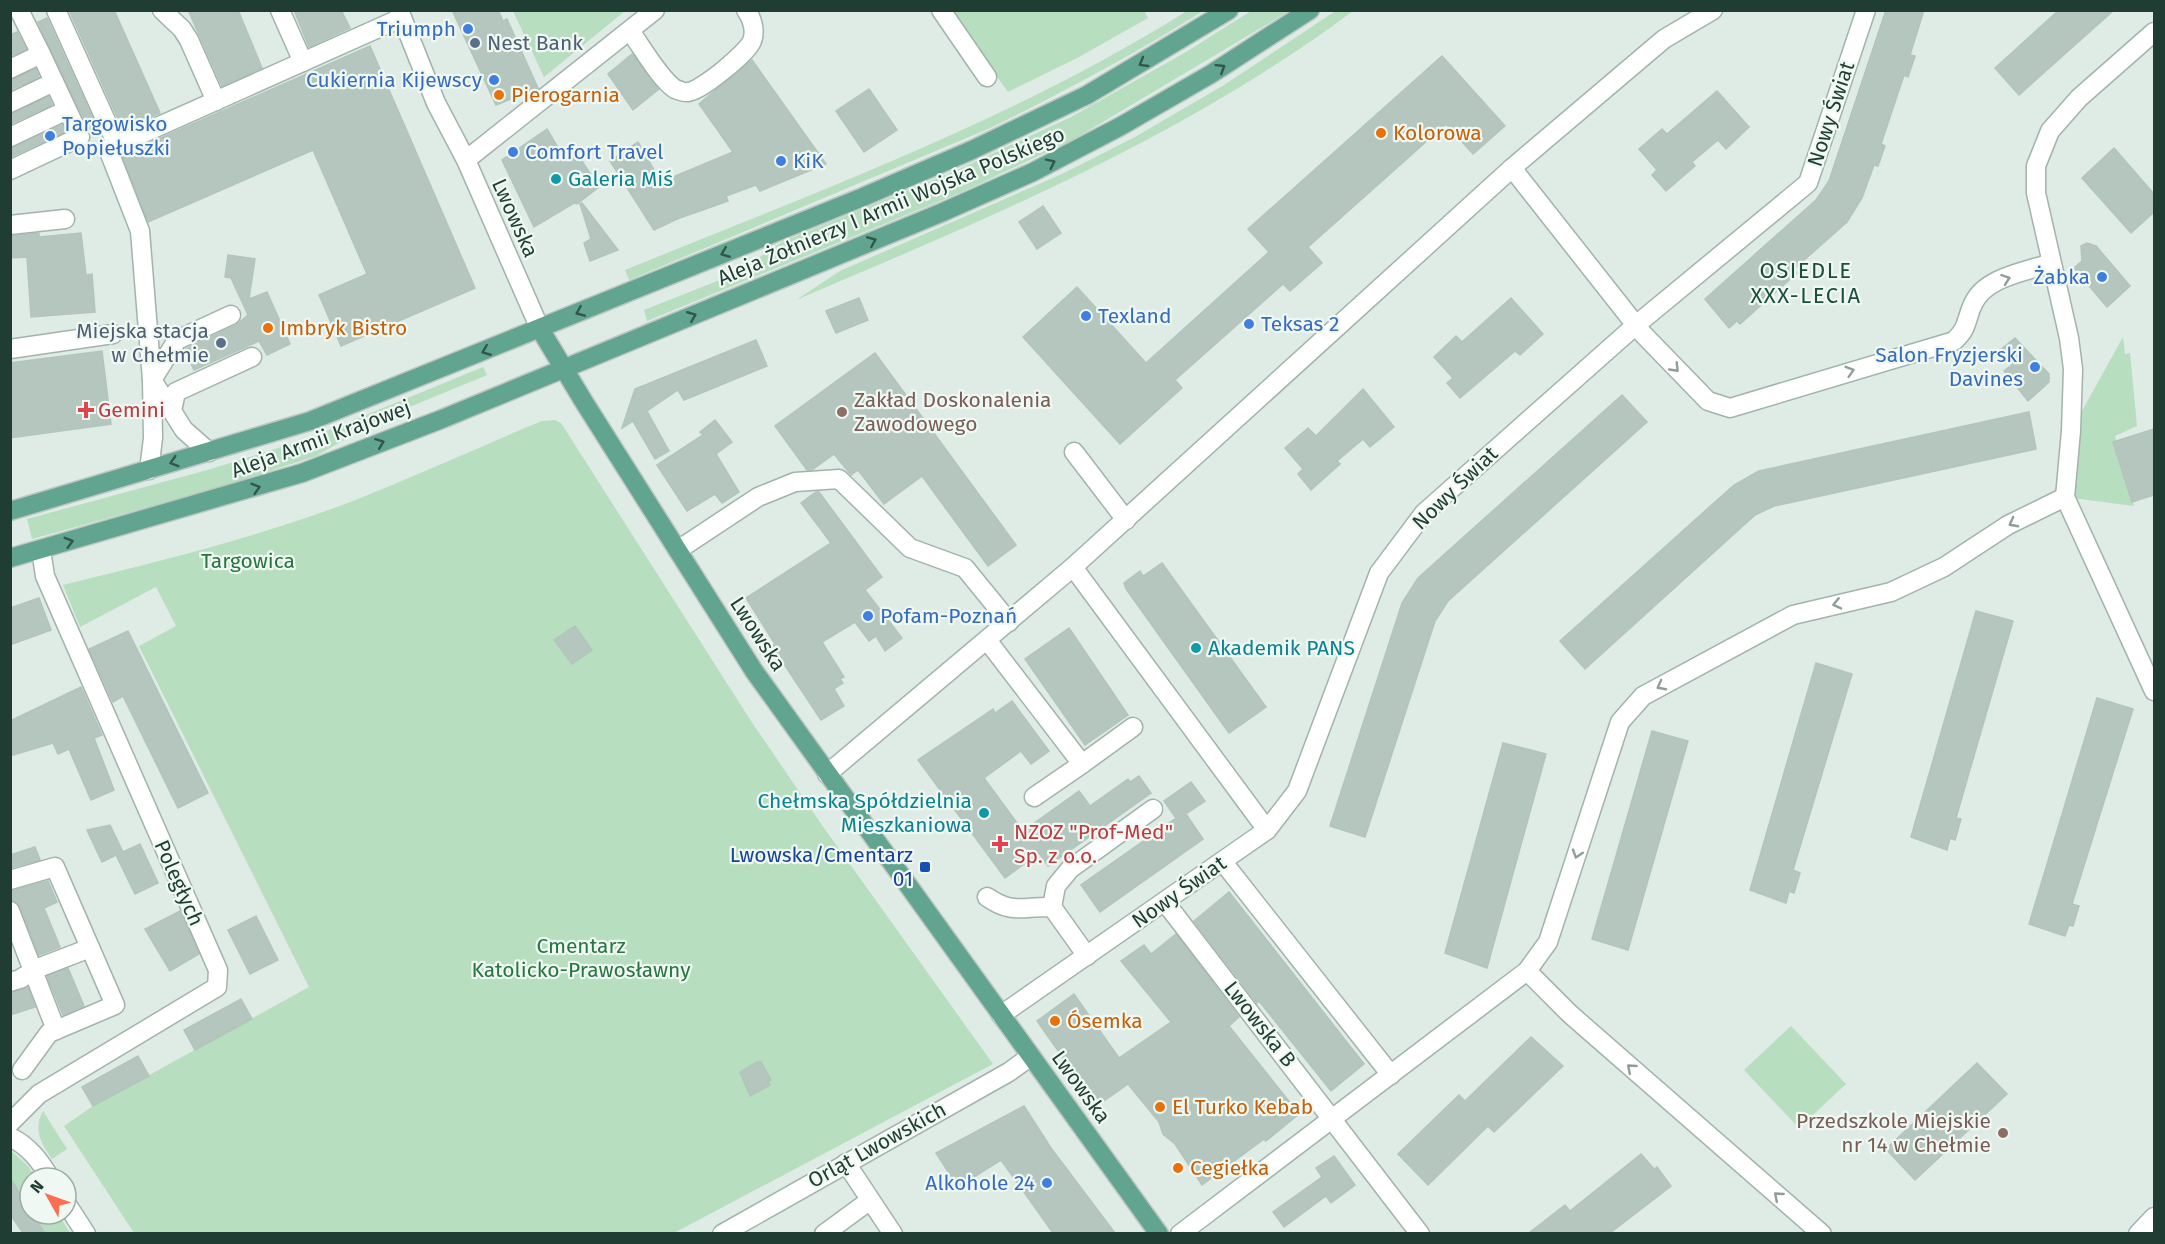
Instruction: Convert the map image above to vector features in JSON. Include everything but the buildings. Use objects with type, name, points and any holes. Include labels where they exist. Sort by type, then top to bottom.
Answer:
[{"type":"main road","name":"Aleja Żołnierzy I Armii Wojska Polskiego","points":[[620,295],[972,150],[1087,95],[1229,10]]},
{"type":"main road","name":"Aleja Żołnierzy I Armii Wojska Polskiego","points":[[638,338],[943,212],[1052,162],[1149,111],[1310,10]]},
{"type":"main road","name":"Aleja Armii Krajowej","points":[[10,511],[310,421],[620,295]]},
{"type":"main road","name":"Lwowska","points":[[540,328],[563,369],[754,671],[826,774],[1159,1233]]},
{"type":"main road","name":"Aleja Armii Krajowej","points":[[10,558],[291,477],[638,338]]},
{"type":"street","points":[[10,170],[80,137],[19,10]]},
{"type":"street","points":[[56,10],[117,145]]},
{"type":"street","points":[[162,10],[182,29],[189,40],[216,101]]},
{"type":"street","points":[[280,10],[303,62]]},
{"type":"street","points":[[465,160],[655,10]]},
{"type":"street","points":[[630,31],[666,79],[676,89],[687,93],[700,88],[744,52],[752,41],[754,29],[746,10]]},
{"type":"street","points":[[941,10],[987,77]]},
{"type":"street","points":[[826,774],[1073,567],[1512,168],[1578,114],[1645,53],[1713,10]]},
{"type":"street","name":"Nowy Świat","points":[[1001,1016],[1267,830],[1297,791],[1379,573],[1424,513],[1636,325],[1808,183],[1866,10]]},
{"type":"street","points":[[149,470],[153,438],[152,380],[141,231],[108,149],[303,62],[400,14]]},
{"type":"street","name":"Lwowska","points":[[400,14],[436,103],[465,160],[540,328]]},
{"type":"street","points":[[2154,32],[2079,98],[2050,131],[2036,166],[2036,184],[2050,263],[2069,338],[2073,369],[2071,431],[2065,497],[2154,691]]},
{"type":"street","points":[[10,69],[41,54]]},
{"type":"street","points":[[10,103],[54,82]]},
{"type":"street","points":[[10,137],[67,110]]},
{"type":"street","points":[[1512,168],[1636,325],[1708,401],[1730,408],[1954,341],[1966,329],[1973,303],[1982,290],[2050,263]]},
{"type":"street","points":[[10,225],[65,219]]},
{"type":"street","points":[[152,380],[177,340],[231,315]]},
{"type":"street","points":[[10,348],[113,334]]},
{"type":"street","points":[[171,411],[176,392],[252,357]]},
{"type":"street","points":[[152,380],[184,430],[209,452]]},
{"type":"street","points":[[1074,452],[1126,520]]},
{"type":"street","points":[[678,550],[758,497],[795,482],[839,479],[910,548],[965,568],[1009,622]]},
{"type":"street","points":[[1180,1233],[1527,972],[1548,942],[1620,722],[1642,696],[1793,615],[1891,592],[1944,567],[2008,525],[2065,497]]},
{"type":"street","name":"Poległych","points":[[10,1123],[39,1094],[217,987],[218,970],[45,576],[41,550]]},
{"type":"street","points":[[1073,567],[1267,830]]},
{"type":"street","points":[[987,640],[1082,764]]},
{"type":"street","points":[[1034,797],[1133,727]]},
{"type":"street","points":[[1087,956],[1052,907],[1056,886],[1070,869],[1153,809]]},
{"type":"street","points":[[1223,862],[1391,1075]]},
{"type":"street","points":[[10,880],[55,867],[115,1005],[49,1033],[22,1070]]},
{"type":"street","points":[[987,897],[1011,910],[1032,906],[1052,907]]},
{"type":"street","name":"Lwowska B","points":[[1165,902],[1420,1233]]},
{"type":"street","points":[[10,911],[56,1030]]},
{"type":"street","points":[[10,982],[90,948]]},
{"type":"street","points":[[1527,972],[1570,1014],[1822,1233]]},
{"type":"street","name":"Orląt Lwowskich","points":[[722,1233],[1009,1072],[1031,1056]]},
{"type":"street","points":[[10,1137],[21,1142],[42,1166]]},
{"type":"street","points":[[846,1163],[869,1201],[893,1233]]},
{"type":"street","points":[[824,1233],[869,1201]]},
{"type":"street","points":[[2138,1233],[2154,1217]]},
{"type":"green space","points":[[1144,10],[1148,18],[1079,57],[1008,92],[950,11]]},
{"type":"green space","points":[[1337,10],[1353,11],[1222,98],[1153,136],[1012,206],[796,300],[840,271],[1062,174],[1135,137],[1224,85]]},
{"type":"green space","points":[[513,11],[625,11],[544,77]]},
{"type":"green space","points":[[1187,11],[1203,11],[1097,73],[988,129],[629,280],[625,270],[840,183],[982,121],[1120,51]]},
{"type":"green space","points":[[1251,11],[1289,11],[1076,138],[962,192],[647,321],[644,310],[735,274],[782,242],[955,171],[1071,117],[1186,52]]},
{"type":"green space","points":[[2123,337],[2125,354],[2130,353],[2137,426],[2115,436],[2134,506],[2065,497],[2071,431]]},
{"type":"green space","points":[[483,367],[487,375],[383,418],[316,456],[217,488],[32,539],[27,519],[211,469],[310,438]]},
{"type":"green space","name":"Cmentarz Katolicko-Prawosławny","points":[[555,420],[561,423],[751,721],[824,828],[993,1064],[674,1233],[134,1233],[64,1126],[93,1106],[309,987],[139,646],[176,626],[156,587],[80,627],[63,585],[210,548],[318,514],[542,421]]},
{"type":"green space","points":[[1791,1026],[1846,1084],[1799,1128],[1744,1070]]},
{"type":"green space","points":[[43,1111],[67,1149],[52,1159],[40,1136],[39,1124]]},
{"type":"green space","points":[[11,1151],[28,1166],[18,1166],[18,1193],[11,1197]]},
{"type":"green space","points":[[42,1226],[66,1226],[70,1233],[46,1233]]},
{"type":"place","name":"Triumph","points":[[468,29]]},
{"type":"place","name":"Nest Bank","points":[[475,43]]},
{"type":"place","name":"Cukiernia Kijewscy","points":[[494,80]]},
{"type":"place","name":"Pierogarnia","points":[[499,95]]},
{"type":"place","name":"Kolorowa","points":[[1381,133]]},
{"type":"place","name":"Targowisko Popiełuszki","points":[[50,136]]},
{"type":"place","name":"Comfort Travel","points":[[513,152]]},
{"type":"place","name":"KiK","points":[[781,161]]},
{"type":"place","name":"Galeria Miś","points":[[556,179]]},
{"type":"place","name":"Żabka","points":[[2102,277]]},
{"type":"place","name":"Texland","points":[[1086,316]]},
{"type":"place","name":"Teksas 2","points":[[1249,324]]},
{"type":"place","name":"Imbryk Bistro","points":[[268,328]]},
{"type":"place","name":"Miejska stacja w Chełmie","points":[[221,343]]},
{"type":"place","name":"Salon Fryzjerski Davines","points":[[2035,367]]},
{"type":"place","name":"Gemini","points":[[86,410]]},
{"type":"place","name":"Zakład Doskonalenia Zawodowego","points":[[842,412]]},
{"type":"place","name":"Pofam-Poznań","points":[[868,616]]},
{"type":"place","name":"Akademik PANS","points":[[1196,648]]},
{"type":"place","name":"Chełmska Spółdzielnia Mieszkaniowa","points":[[984,813]]},
{"type":"place","name":"NZOZ \"Prof-Med\" Sp. z o.o.","points":[[1000,844]]},
{"type":"place","name":"Lwowska/Cmentarz 01","points":[[925,867]]},
{"type":"place","name":"Ósemka","points":[[1055,1021]]},
{"type":"place","name":"El Turko Kebab","points":[[1160,1107]]},
{"type":"place","name":"Przedszkole Miejskie nr 14 w Chełmie","points":[[2003,1133]]},
{"type":"place","name":"Cegiełka","points":[[1178,1168]]},
{"type":"place","name":"Alkohole 24","points":[[1047,1183]]},
{"type":"district","name":"OSIEDLE XXX-LECIA","points":[[1806,282]]},
{"type":"park label","name":"Targowica","points":[[248,561]]}]
